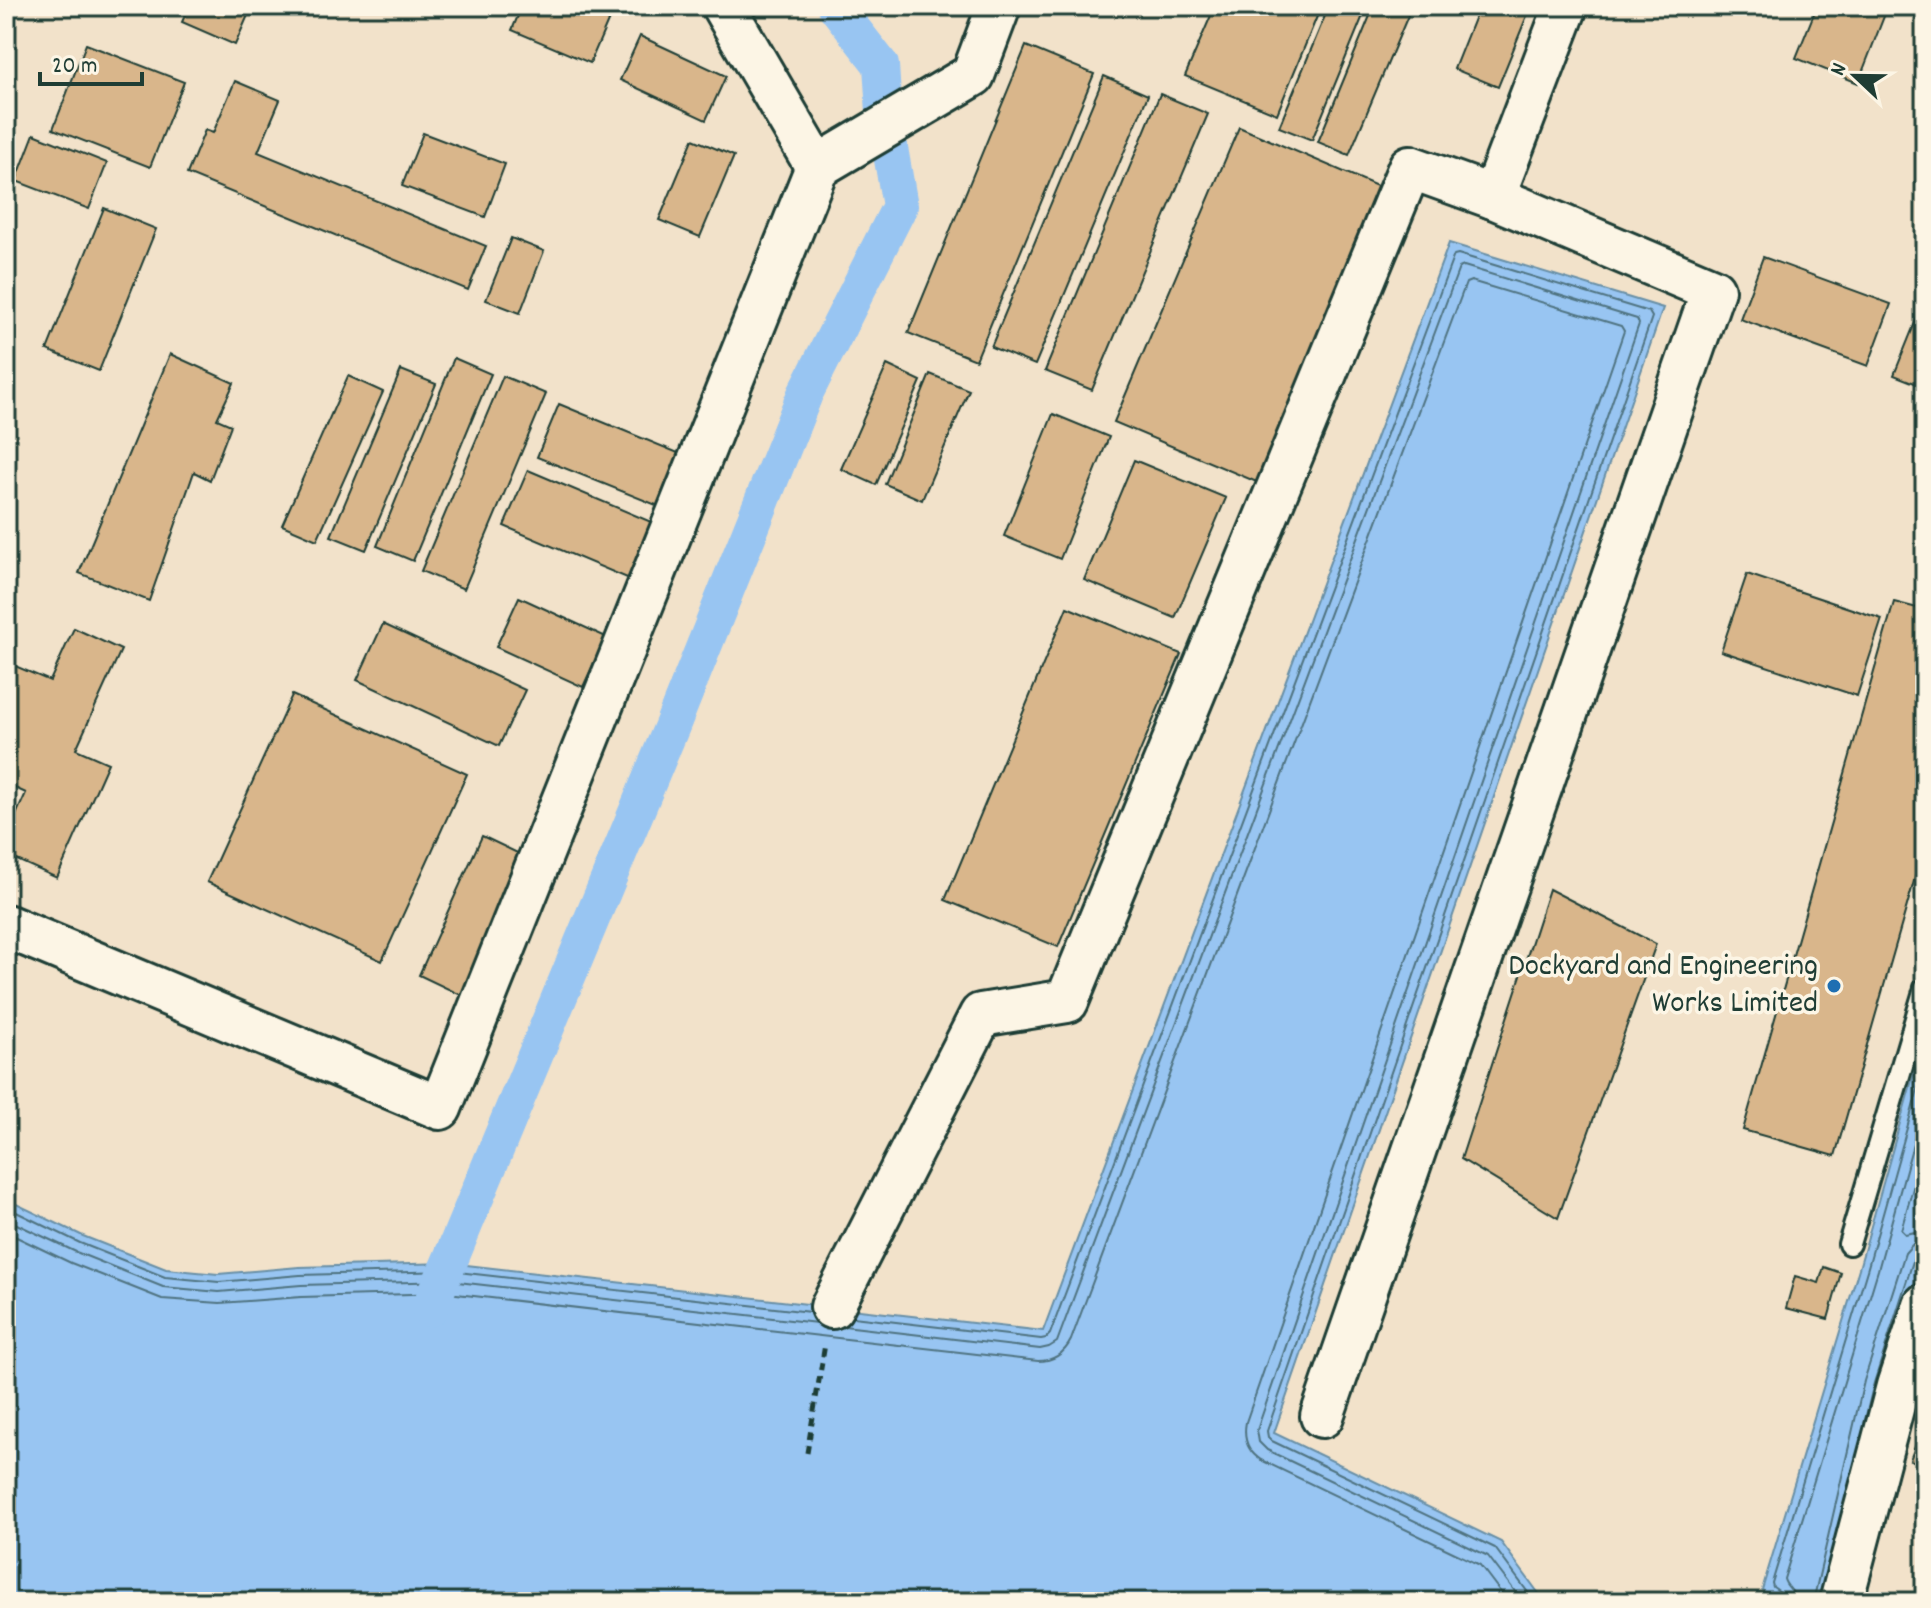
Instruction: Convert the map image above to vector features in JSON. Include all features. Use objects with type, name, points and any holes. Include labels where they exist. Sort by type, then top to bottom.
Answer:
[{"type":"street","points":[[723,6],[817,167]]},
{"type":"street","points":[[6,926],[440,1108],[817,167],[973,75],[999,6]]},
{"type":"street","points":[[1493,197],[1566,6]]},
{"type":"street","points":[[832,1307],[981,1015],[1067,1001],[1410,167],[1493,197],[1713,290],[1322,1416]]},
{"type":"street","points":[[1841,1602],[1898,1386],[1925,1305]]},
{"type":"lane","points":[[1849,1244],[1925,988]]},
{"type":"path","points":[[807,1453],[832,1307]]},
{"type":"water","points":[[1449,243],[1663,308],[1274,1433],[1501,1542],[1545,1602],[6,1602],[6,1199],[83,1236],[166,1269],[218,1274],[299,1267],[449,1263],[1043,1331]]},
{"type":"water","points":[[1925,1034],[1925,1249],[1882,1386],[1830,1602],[1782,1602],[1762,1590],[1860,1265]]},
{"type":"building","points":[[189,6],[252,6],[235,45],[182,22]]},
{"type":"building","points":[[522,6],[598,6],[612,12],[590,63],[512,30]]},
{"type":"building","points":[[1215,6],[1298,6],[1318,14],[1277,114],[1185,76]]},
{"type":"building","points":[[1329,6],[1367,6],[1312,140],[1279,127]]},
{"type":"building","points":[[1374,6],[1412,6],[1349,155],[1318,142]]},
{"type":"building","points":[[1479,6],[1531,6],[1498,87],[1454,69]]},
{"type":"building","points":[[1817,6],[1888,6],[1858,83],[1796,58]]},
{"type":"building","points":[[640,36],[726,76],[706,120],[620,80]]},
{"type":"building","points":[[86,44],[184,82],[150,167],[53,129]]},
{"type":"building","points":[[1026,46],[1094,74],[976,360],[908,333]]},
{"type":"building","points":[[1104,76],[1148,95],[1035,365],[991,347]]},
{"type":"building","points":[[235,81],[280,100],[258,152],[486,246],[468,290],[187,174],[205,130],[213,133]]},
{"type":"building","points":[[1160,94],[1208,114],[1092,390],[1045,371]]},
{"type":"building","points":[[1239,127],[1384,189],[1259,483],[1114,422]]},
{"type":"building","points":[[423,133],[505,164],[485,217],[402,186]]},
{"type":"building","points":[[34,134],[107,163],[89,209],[16,181]]},
{"type":"building","points":[[693,139],[734,156],[700,237],[659,220]]},
{"type":"building","points":[[104,208],[156,229],[99,371],[47,350]]},
{"type":"building","points":[[511,238],[544,251],[520,313],[486,300]]},
{"type":"building","points":[[1763,257],[1891,304],[1868,366],[1740,319]]},
{"type":"building","points":[[1925,303],[1925,387],[1894,375]]},
{"type":"building","points":[[170,354],[234,383],[217,419],[231,425],[210,480],[194,472],[149,601],[79,573]]},
{"type":"building","points":[[454,358],[491,374],[413,561],[377,546]]},
{"type":"building","points":[[887,365],[921,381],[876,485],[841,469]]},
{"type":"building","points":[[401,370],[436,384],[366,550],[331,536]]},
{"type":"building","points":[[930,374],[969,390],[922,500],[885,484]]},
{"type":"building","points":[[348,376],[383,392],[317,540],[282,525]]},
{"type":"building","points":[[503,376],[546,394],[464,589],[421,571]]},
{"type":"building","points":[[559,404],[688,457],[666,509],[537,457]]},
{"type":"building","points":[[1053,414],[1109,437],[1060,559],[1004,536]]},
{"type":"building","points":[[1134,460],[1226,498],[1175,618],[1084,580]]},
{"type":"building","points":[[528,470],[663,527],[639,583],[504,526]]},
{"type":"building","points":[[1747,574],[1882,619],[1857,696],[1721,651]]},
{"type":"building","points":[[519,597],[606,637],[583,687],[496,647]]},
{"type":"building","name":"Dockyard and Engineering Works Limited","points":[[1894,602],[1925,610],[1925,843],[1835,1156],[1743,1130]]},
{"type":"building","points":[[1067,607],[1181,654],[1058,947],[945,900]]},
{"type":"building","points":[[383,624],[525,690],[499,746],[357,680]]},
{"type":"building","points":[[74,628],[121,650],[76,749],[108,763],[57,878],[6,855],[6,837],[26,793],[6,784],[6,773],[14,755],[6,752],[6,681],[13,665],[50,681]]},
{"type":"building","points":[[292,695],[467,774],[382,961],[207,882]]},
{"type":"building","points":[[482,836],[530,859],[467,998],[419,975]]},
{"type":"building","name":"Dockyard and Engineering Works Limited","points":[[1549,889],[1656,944],[1558,1218],[1461,1159]]},
{"type":"building","points":[[1824,1267],[1841,1273],[1828,1319],[1786,1308],[1795,1276],[1819,1283]]},
{"type":"building","points":[[1925,1420],[1925,1465],[1910,1460]]},
{"type":"waterway","points":[[429,1309],[672,726],[805,394],[900,206],[884,113],[881,65],[835,6]]},
{"type":"place","name":"Dockyard and Engineering Works Limited","points":[[1834,986]]}]
